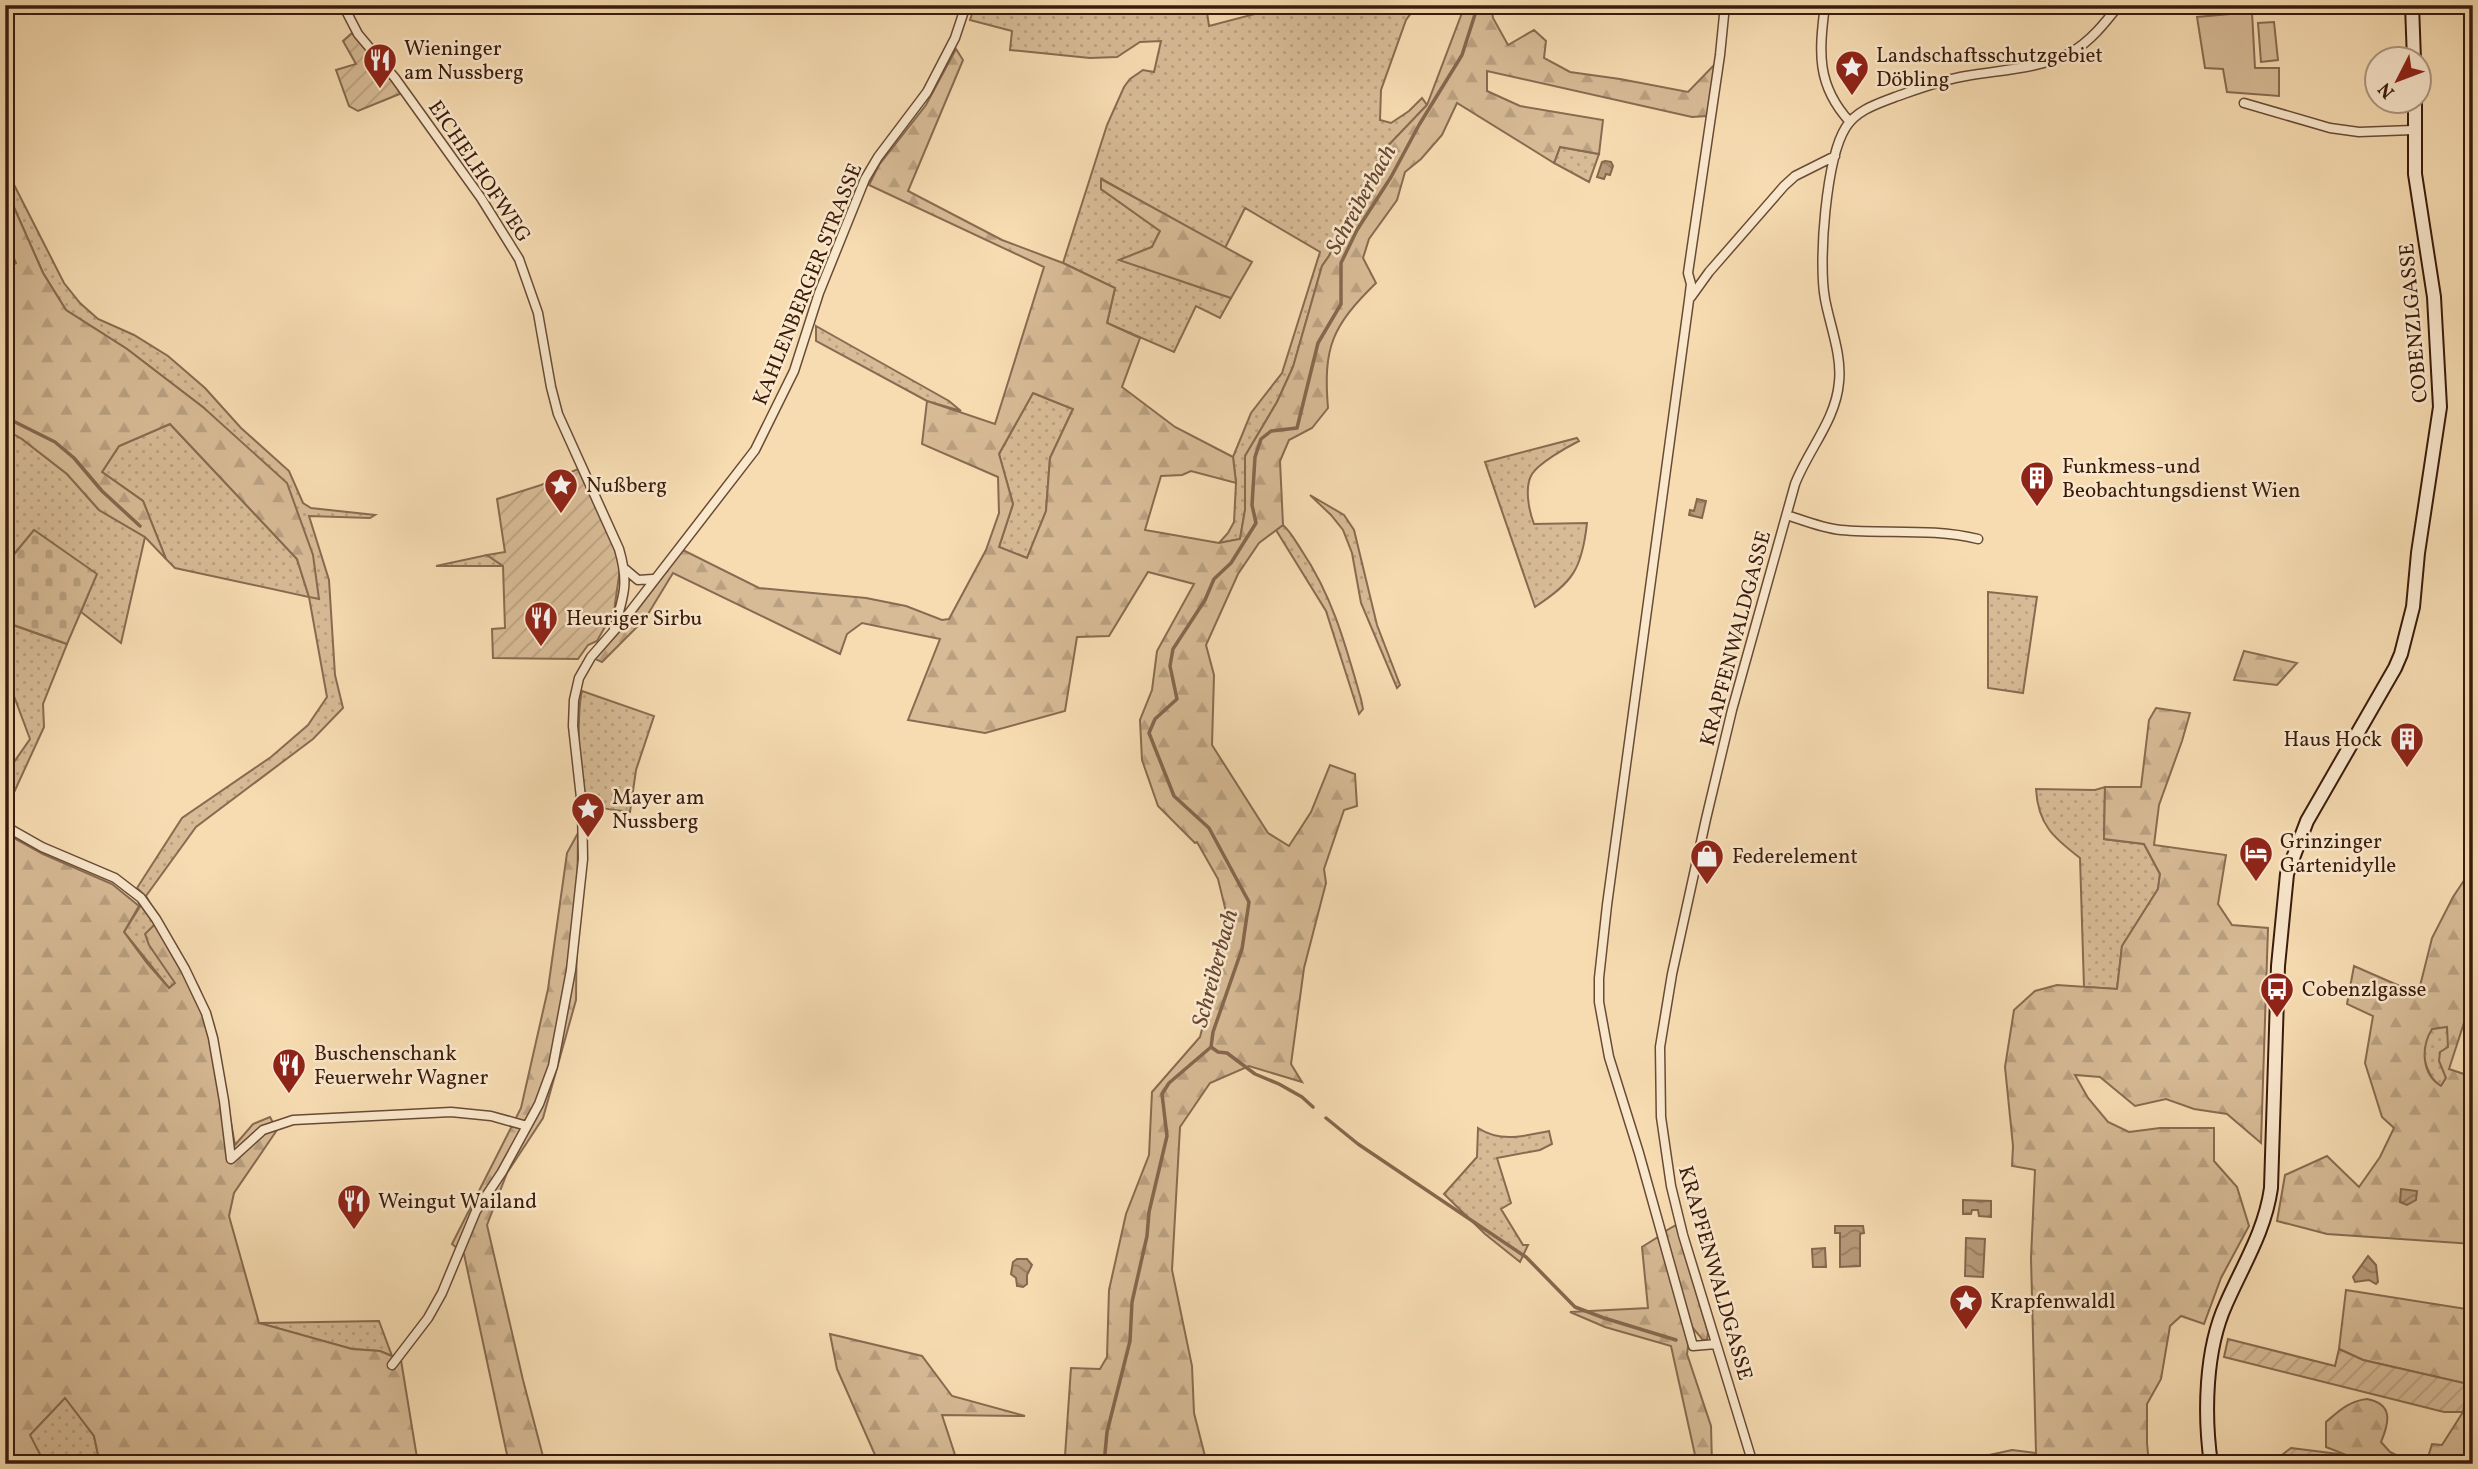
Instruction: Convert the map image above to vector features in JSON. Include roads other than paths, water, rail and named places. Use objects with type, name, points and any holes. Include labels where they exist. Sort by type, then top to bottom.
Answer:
[{"type":"street","name":"EICHELHOFWEG","points":[[343,5],[358,34],[395,78],[481,198],[519,259],[538,313],[558,414],[616,542],[625,569],[625,589],[613,633]]},
{"type":"street","name":"KAHLENBERGER STRASSE","points":[[392,1365],[435,1307],[477,1211],[502,1172],[544,1094],[553,1066],[577,929],[583,859],[573,726],[574,701],[579,678],[586,664],[755,450],[794,371],[819,293],[865,178],[927,92],[955,38],[966,5]]},
{"type":"street","points":[[1716,1344],[1693,1346],[1609,1057],[1599,1002],[1606,905],[1689,300],[1691,284],[1688,273],[1725,5]]},
{"type":"street","points":[[1825,5],[1821,67],[1834,104],[1850,122],[1875,104],[1936,83],[2063,56],[2090,39],[2119,5]]},
{"type":"street","points":[[2412,5],[2413,46]]},
{"type":"street","points":[[2244,103],[2329,128],[2359,132],[2413,130]]},
{"type":"street","name":"COBENZLGASSE","points":[[2211,1464],[2207,1400],[2218,1327],[2225,1305],[2259,1236],[2271,1188],[2278,966],[2287,874],[2307,821],[2395,668],[2409,626],[2414,599],[2416,563],[2440,393],[2434,297],[2414,174],[2414,116]]},
{"type":"street","name":"KRAPFENWALDGASSE","points":[[1753,1464],[1683,1235],[1671,1186],[1661,1118],[1660,1047],[1672,974],[1732,710],[1799,473],[1820,436],[1839,388],[1839,365],[1824,298],[1821,250],[1835,156],[1843,132],[1850,122]]},
{"type":"street","points":[[1689,300],[1773,196],[1790,180],[1835,156]]},
{"type":"street","points":[[1787,515],[1840,530],[1922,532],[1978,539]]},
{"type":"street","points":[[625,569],[638,580],[648,581],[655,577]]},
{"type":"street","points":[[5,825],[42,847],[115,878],[141,898],[156,919],[185,969],[206,1013],[224,1101],[231,1159],[263,1130],[293,1120],[451,1112],[491,1116],[527,1126]]},
{"type":"water","points":[[1602,162],[1611,162],[1613,166],[1610,175],[1606,174],[1604,179],[1597,177]]},
{"type":"water","points":[[1697,499],[1706,501],[1702,518],[1689,515],[1690,510],[1694,511]]},
{"type":"water","points":[[2401,1189],[2417,1191],[2416,1200],[2407,1205],[2400,1202]]},
{"type":"water","points":[[1963,1200],[1991,1201],[1991,1217],[1979,1216],[1978,1210],[1963,1214]]},
{"type":"water","points":[[1835,1226],[1863,1226],[1864,1233],[1860,1234],[1860,1266],[1840,1267],[1840,1233],[1835,1233]]},
{"type":"water","points":[[1966,1238],[1985,1239],[1983,1277],[1965,1276]]},
{"type":"water","points":[[1825,1248],[1826,1267],[1813,1267],[1812,1249]]},
{"type":"water","points":[[2368,1256],[2376,1265],[2376,1284],[2369,1280],[2355,1282],[2353,1277]]},
{"type":"water","points":[[1027,1259],[1032,1265],[1027,1275],[1027,1284],[1023,1287],[1017,1286],[1016,1278],[1011,1274],[1013,1262]]},
{"type":"waterway","name":"Schreiberbach","points":[[1104,1464],[1107,1432],[1130,1341],[1132,1302],[1147,1236],[1149,1212],[1167,1136],[1162,1094],[1169,1083],[1211,1047],[1213,1032],[1242,949],[1249,902],[1209,828],[1174,796],[1149,733],[1155,719],[1177,699],[1170,666],[1173,649],[1205,600],[1214,579],[1231,563],[1256,523],[1252,505],[1255,457],[1261,439],[1271,431],[1297,428],[1318,343],[1341,304],[1341,263],[1357,230],[1462,55],[1478,5]]},
{"type":"waterway","points":[[5,417],[55,442],[140,526]]},
{"type":"waterway","points":[[1211,1047],[1218,1052],[1227,1053],[1255,1074],[1302,1097],[1313,1107]]},
{"type":"waterway","points":[[1326,1118],[1358,1144],[1526,1257],[1575,1307],[1676,1340]]},
{"type":"place","name":"Wieninger am Nussberg","points":[[380,90]]},
{"type":"place","name":"Landschaftsschutzgebiet Döbling","points":[[1852,97]]},
{"type":"place","name":"Funkmess-und Beobachtungsdienst Wien","points":[[2037,508]]},
{"type":"place","name":"Nußberg","points":[[561,515]]},
{"type":"place","name":"Heuriger Sirbu","points":[[541,648]]},
{"type":"place","name":"Haus Hock","points":[[2407,769]]},
{"type":"place","name":"Mayer am Nussberg","points":[[588,839]]},
{"type":"place","name":"Grinzinger Gartenidylle","points":[[2256,883]]},
{"type":"place","name":"Federelement","points":[[1707,886]]},
{"type":"place","name":"Cobenzlgasse","points":[[2277,1019]]},
{"type":"place","name":"Buschenschank Feuerwehr Wagner","points":[[289,1095]]},
{"type":"place","name":"Weingut Wailand","points":[[354,1231]]},
{"type":"place","name":"Krapfenwaldl","points":[[1966,1331]]}]
